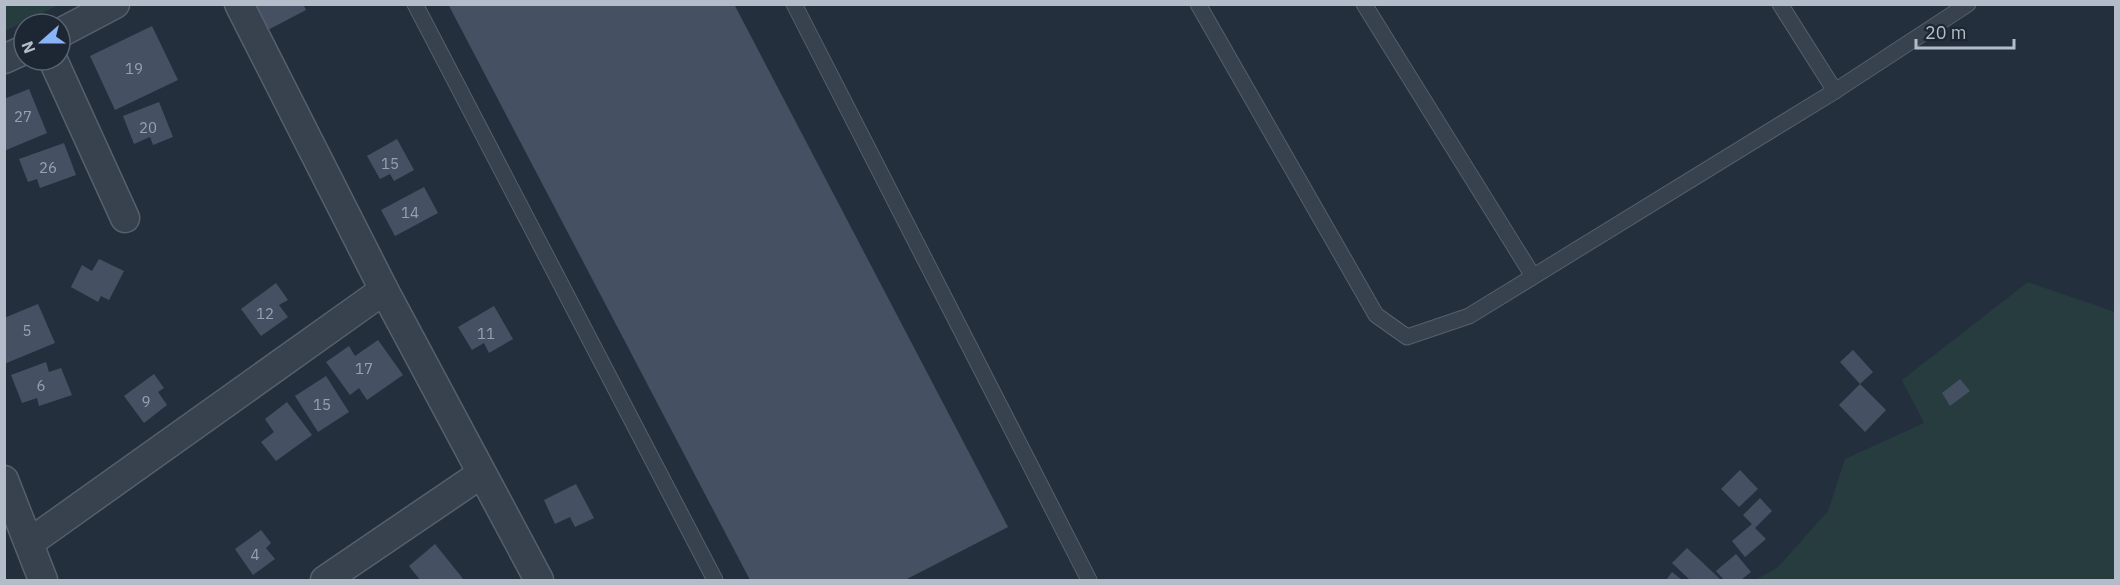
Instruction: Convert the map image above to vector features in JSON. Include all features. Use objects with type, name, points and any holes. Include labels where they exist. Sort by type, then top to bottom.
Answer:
[{"type":"street","points":[[72,27],[116,4]]},
{"type":"street","points":[[239,4],[384,290],[539,580]]},
{"type":"street","points":[[58,72],[125,218]]},
{"type":"street","points":[[29,543],[384,290]]},
{"type":"street","points":[[325,580],[482,474]]},
{"type":"street","points":[[4,480],[43,580]]},
{"type":"lane","points":[[415,4],[715,580]]},
{"type":"lane","points":[[794,4],[1089,580]]},
{"type":"lane","points":[[1198,4],[1376,315],[1407,337],[1469,316],[1835,91],[1945,11],[1968,4]]},
{"type":"lane","points":[[1364,4],[1533,276]]},
{"type":"lane","points":[[1780,4],[1835,91]]},
{"type":"green space","points":[[5,4],[59,5],[44,12],[12,12],[12,28],[5,31]]},
{"type":"green space","points":[[2028,282],[2115,312],[2115,580],[1755,580],[1777,568],[1828,511],[1845,459],[1924,423],[1902,380]]},
{"type":"building","points":[[250,4],[303,4],[306,10],[264,32]]},
{"type":"building","points":[[448,4],[734,4],[1008,527],[905,580],[750,580]]},
{"type":"building","points":[[152,26],[178,80],[115,110],[90,56]]},
{"type":"building","points":[[29,89],[47,133],[4,151],[4,99]]},
{"type":"building","points":[[159,102],[173,137],[153,145],[150,137],[134,144],[123,116]]},
{"type":"building","points":[[397,139],[414,170],[394,181],[390,174],[380,179],[367,156]]},
{"type":"building","points":[[64,143],[76,175],[40,188],[37,179],[28,182],[19,159]]},
{"type":"building","points":[[424,187],[438,213],[395,236],[381,210]]},
{"type":"building","points":[[99,259],[124,271],[109,300],[101,296],[98,302],[71,287],[82,265],[92,271]]},
{"type":"building","points":[[276,283],[288,300],[279,305],[288,317],[261,336],[241,309]]},
{"type":"building","points":[[38,304],[55,343],[4,364],[4,318]]},
{"type":"building","points":[[494,306],[513,339],[489,353],[484,343],[472,350],[458,327]]},
{"type":"building","points":[[378,340],[403,375],[367,400],[359,388],[350,395],[326,362],[349,346],[355,356]]},
{"type":"building","points":[[1853,350],[1873,372],[1860,384],[1840,362]]},
{"type":"building","points":[[46,362],[49,372],[61,368],[72,395],[39,406],[37,398],[22,403],[11,375]]},
{"type":"building","points":[[154,374],[164,388],[158,392],[167,405],[144,423],[124,396]]},
{"type":"building","points":[[326,376],[349,412],[318,432],[295,396]]},
{"type":"building","points":[[1960,379],[1970,391],[1950,406],[1942,393]]},
{"type":"building","points":[[1860,384],[1886,410],[1865,432],[1839,405]]},
{"type":"building","points":[[287,402],[312,435],[276,461],[261,442],[274,432],[265,419]]},
{"type":"building","points":[[1740,470],[1758,489],[1739,507],[1721,489]]},
{"type":"building","points":[[576,484],[594,518],[575,527],[570,517],[555,524],[544,500]]},
{"type":"building","points":[[1760,498],[1772,511],[1755,528],[1766,539],[1745,557],[1732,541],[1752,524],[1743,515]]},
{"type":"building","points":[[261,530],[271,543],[266,548],[275,559],[253,575],[235,549]]},
{"type":"building","points":[[435,544],[464,580],[420,580],[409,566]]},
{"type":"building","points":[[1687,548],[1721,580],[1690,580],[1672,563]]},
{"type":"building","points":[[1736,554],[1751,572],[1741,580],[1724,580],[1716,571]]},
{"type":"building","points":[[1672,572],[1682,580],[1666,580]]}]
